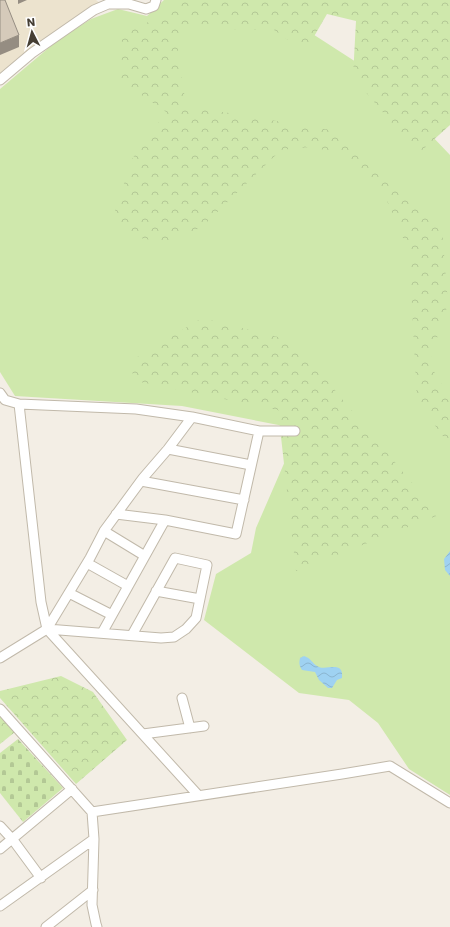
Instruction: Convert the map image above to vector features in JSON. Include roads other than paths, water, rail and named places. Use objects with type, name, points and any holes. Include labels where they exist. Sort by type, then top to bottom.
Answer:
[{"type":"street","points":[[0,80],[32,53],[94,10],[108,4],[129,4],[146,9],[154,6],[156,0]]},
{"type":"street","points":[[0,393],[5,400],[19,404],[136,409],[192,417],[259,431],[295,431]]},
{"type":"street","points":[[19,404],[40,595],[47,629],[198,795]]},
{"type":"street","points":[[0,658],[47,629],[87,563],[104,531],[141,480],[168,449],[192,417]]},
{"type":"street","points":[[116,514],[165,520],[236,534],[259,431]]},
{"type":"street","points":[[168,449],[251,465]]},
{"type":"street","points":[[141,480],[244,500]]},
{"type":"street","points":[[102,633],[165,520]]},
{"type":"street","points":[[104,531],[145,556]]},
{"type":"street","points":[[47,629],[132,635],[174,637],[186,629],[196,618],[207,565],[175,558],[132,635]]},
{"type":"street","points":[[87,563],[128,586]]},
{"type":"street","points":[[156,591],[200,600]]},
{"type":"street","points":[[69,593],[112,615]]},
{"type":"street","points":[[182,698],[190,728]]},
{"type":"street","points":[[0,709],[92,812],[94,839],[92,905],[97,927]]},
{"type":"street","points":[[143,734],[204,726]]},
{"type":"street","points":[[92,812],[390,766],[450,803]]},
{"type":"street","points":[[0,849],[13,840],[72,789]]},
{"type":"street","points":[[0,826],[13,840],[41,878]]},
{"type":"street","points":[[0,906],[94,839]]},
{"type":"street","points":[[46,927],[93,890]]},
{"type":"water","points":[[450,551],[450,576],[445,570],[444,559]]},
{"type":"water","points":[[304,656],[320,667],[337,667],[342,672],[342,678],[337,680],[332,688],[328,688],[319,680],[315,672],[302,670],[299,663],[300,658]]}]
